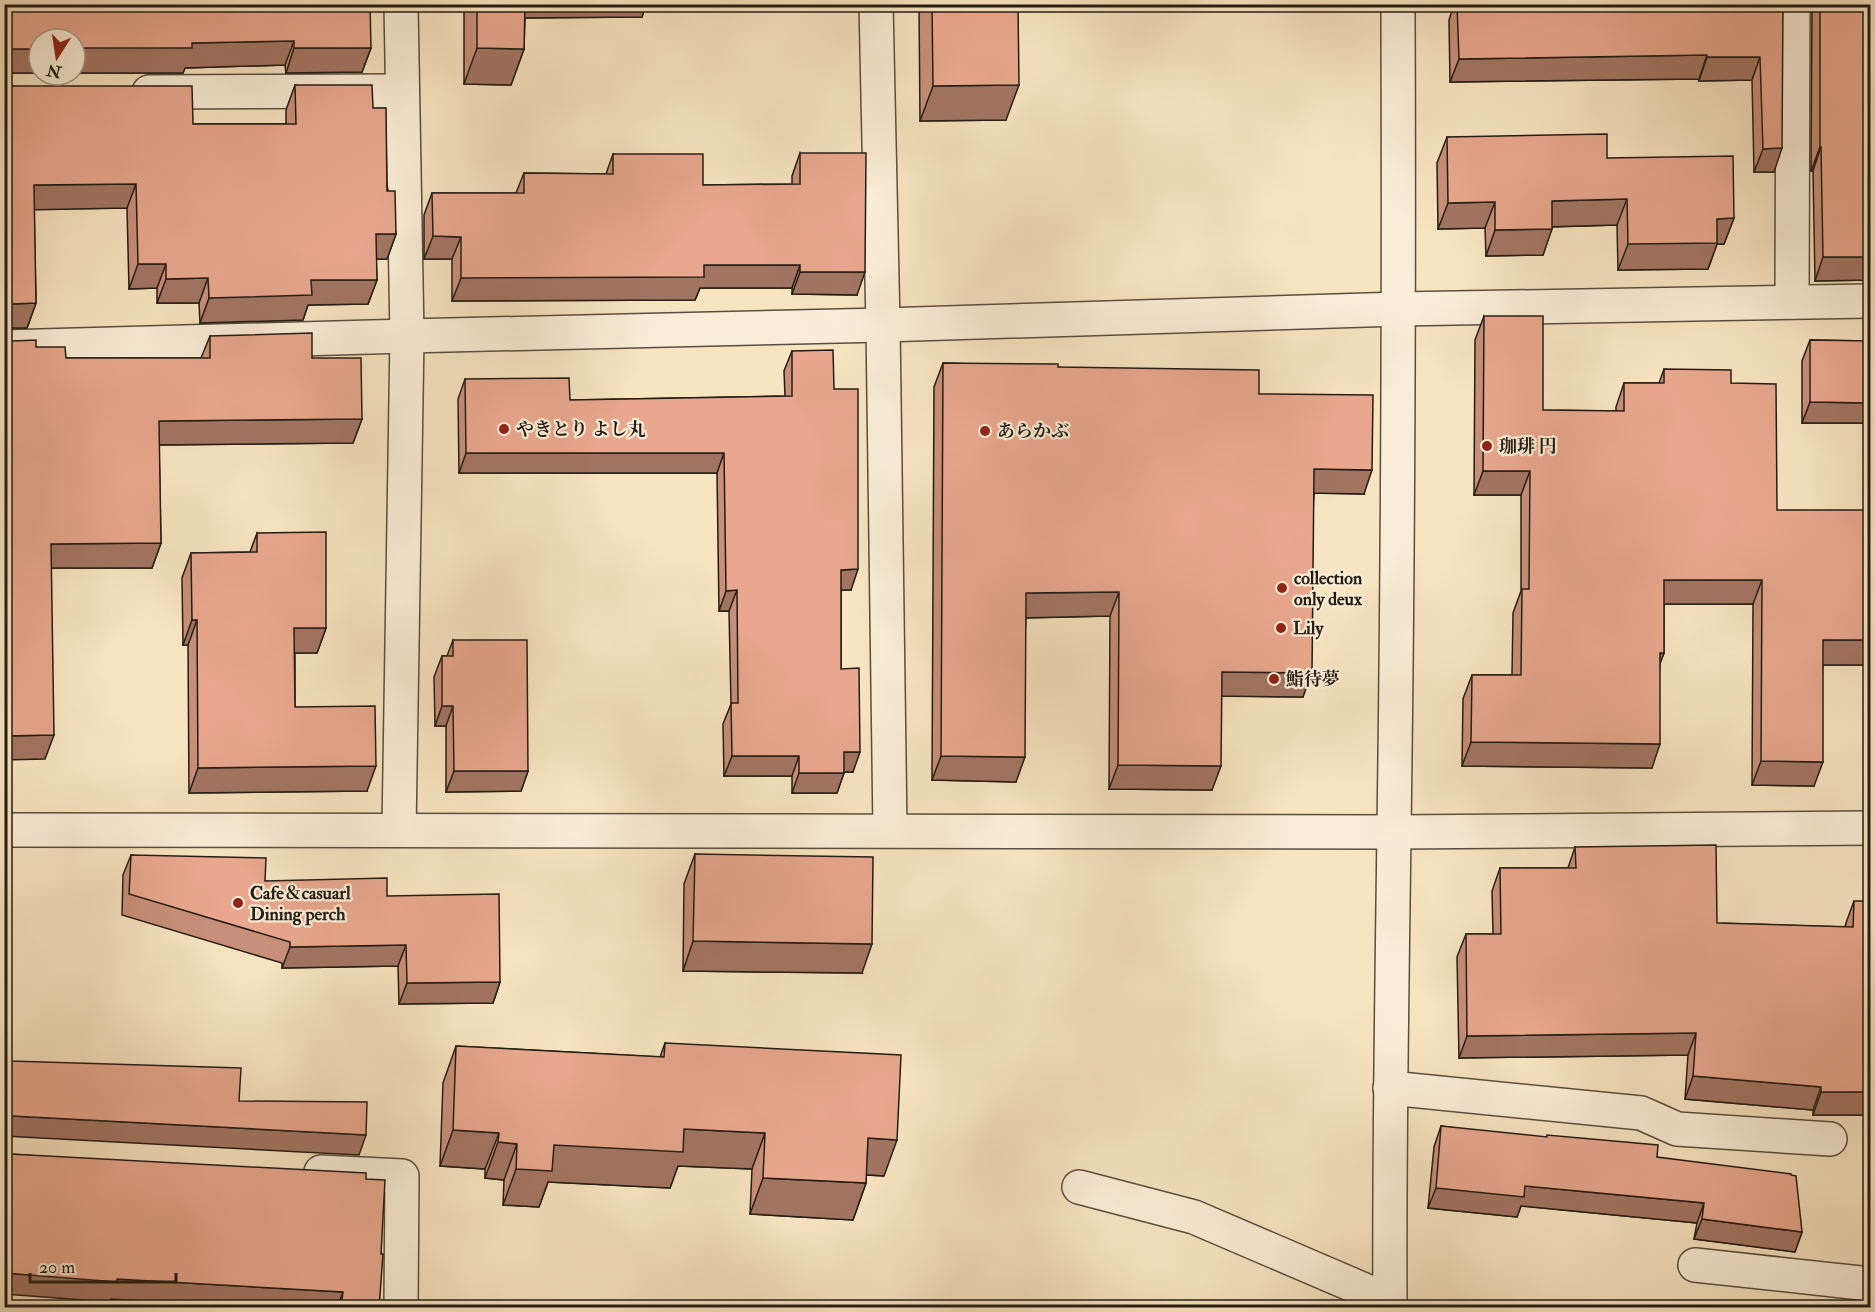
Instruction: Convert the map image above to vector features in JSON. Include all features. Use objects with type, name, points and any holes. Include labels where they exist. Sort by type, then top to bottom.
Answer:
[{"type":"street","points":[[399,830],[407,336],[401,4]]},
{"type":"street","points":[[876,4],[890,830]]},
{"type":"street","points":[[1079,1187],[1194,1216],[1390,1304],[1389,1088],[1399,309],[1398,4]]},
{"type":"street","points":[[1792,302],[1793,4]]},
{"type":"street","points":[[122,92],[402,92]]},
{"type":"street","points":[[4,347],[883,325],[1399,309],[1870,301]]},
{"type":"street","points":[[4,830],[1394,832],[1870,828]]},
{"type":"street","points":[[1389,1088],[1641,1113],[1677,1129],[1830,1139]]},
{"type":"street","points":[[297,1171],[402,1176],[400,1308]]},
{"type":"street","points":[[1695,1265],[1870,1284]]},
{"type":"building","points":[[4,4],[370,4],[371,48],[294,48],[294,41],[192,43],[192,48],[87,48],[87,27],[27,27],[27,49],[4,51]]},
{"type":"building","points":[[477,4],[525,4],[524,49],[477,48]]},
{"type":"building","points":[[932,4],[1018,4],[1019,85],[933,86]]},
{"type":"building","points":[[1457,4],[1783,4],[1782,148],[1763,149],[1760,57],[1707,57],[1707,55],[1459,59]]},
{"type":"building","points":[[1820,4],[1870,4],[1870,257],[1823,257]]},
{"type":"building","points":[[4,84],[27,87],[192,86],[193,124],[296,124],[295,85],[372,85],[373,108],[386,108],[387,191],[395,191],[396,234],[376,234],[377,280],[311,280],[312,295],[209,298],[208,278],[166,279],[166,264],[138,264],[136,184],[34,185],[36,303],[4,306]]},
{"type":"building","points":[[1607,134],[1607,158],[1733,156],[1734,218],[1717,219],[1717,243],[1628,244],[1627,199],[1552,201],[1552,229],[1495,230],[1495,202],[1448,203],[1447,137]]},
{"type":"building","points":[[800,153],[866,153],[865,272],[800,272],[800,265],[704,265],[704,277],[461,278],[461,237],[433,236],[432,193],[524,193],[524,173],[613,174],[613,154],[703,154],[703,185],[800,184]]},
{"type":"building","points":[[1484,316],[1543,316],[1543,410],[1624,411],[1624,383],[1664,383],[1664,369],[1731,370],[1731,383],[1776,384],[1777,510],[1870,510],[1870,640],[1823,640],[1823,762],[1761,761],[1762,580],[1664,580],[1664,653],[1660,653],[1660,744],[1471,742],[1472,675],[1521,675],[1522,589],[1529,589],[1530,471],[1483,471]]},
{"type":"building","points":[[312,333],[312,358],[361,358],[362,419],[159,421],[161,543],[51,544],[54,735],[4,736],[4,339],[36,340],[36,347],[65,347],[66,358],[210,358],[210,336]]},
{"type":"building","points":[[1810,340],[1870,341],[1870,403],[1810,402]]},
{"type":"building","points":[[833,350],[834,389],[858,389],[858,569],[841,570],[841,669],[859,668],[860,752],[844,752],[844,773],[799,773],[799,756],[732,756],[731,703],[738,703],[737,590],[726,591],[724,453],[466,453],[465,379],[569,378],[570,400],[792,396],[792,351]]},
{"type":"building","points":[[943,363],[1259,370],[1259,394],[1373,395],[1372,470],[1314,469],[1312,673],[1222,672],[1221,766],[1118,765],[1119,592],[1026,593],[1025,757],[941,756]]},
{"type":"building","points":[[326,532],[326,628],[294,628],[295,707],[375,706],[376,766],[198,768],[197,620],[192,620],[191,553],[257,552],[257,533]]},
{"type":"building","points":[[453,640],[527,640],[528,771],[454,771],[453,706],[442,706],[442,656],[453,656]]},
{"type":"building","points":[[1716,845],[1717,923],[1853,927],[1854,901],[1870,901],[1870,1092],[1821,1092],[1821,1087],[1693,1076],[1696,1033],[1467,1036],[1466,934],[1501,934],[1500,868],[1576,868],[1575,847]]},
{"type":"building","points":[[695,854],[873,857],[872,944],[693,941]]},
{"type":"building","points":[[131,855],[266,858],[265,881],[387,878],[387,896],[499,894],[500,982],[407,983],[406,945],[290,947],[290,942],[129,894]]},
{"type":"building","points":[[665,1043],[901,1055],[897,1140],[868,1138],[866,1183],[763,1178],[765,1133],[684,1129],[683,1152],[554,1145],[552,1171],[516,1169],[517,1144],[498,1142],[499,1133],[453,1130],[456,1046],[664,1057]]},
{"type":"building","points":[[4,1044],[11,1045],[10,1061],[241,1068],[239,1101],[367,1102],[366,1135],[12,1116],[4,1118]]},
{"type":"building","points":[[1441,1126],[1658,1145],[1657,1157],[1791,1174],[1796,1176],[1802,1232],[1702,1219],[1704,1203],[1525,1186],[1524,1197],[1436,1188]]},
{"type":"building","points":[[4,1152],[366,1173],[366,1179],[385,1180],[379,1308],[341,1308],[343,1292],[117,1279],[117,1282],[4,1273]]},
{"type":"building","points":[[1225,1301],[1290,1308],[1225,1308]]},
{"type":"building","points":[[1858,1303],[1858,1308],[1713,1308],[1713,1306]]},
{"type":"place","name":"やきとり よし丸","points":[[504,429]]},
{"type":"place","name":"あらかぶ","points":[[985,431]]},
{"type":"place","name":"珈琲 円","points":[[1487,446]]},
{"type":"place","name":"collection only deux","points":[[1282,588]]},
{"type":"place","name":"Lily","points":[[1281,628]]},
{"type":"place","name":"鮨待夢","points":[[1274,679]]},
{"type":"place","name":"Cafe＆casuarl Dining perch","points":[[238,903]]}]
